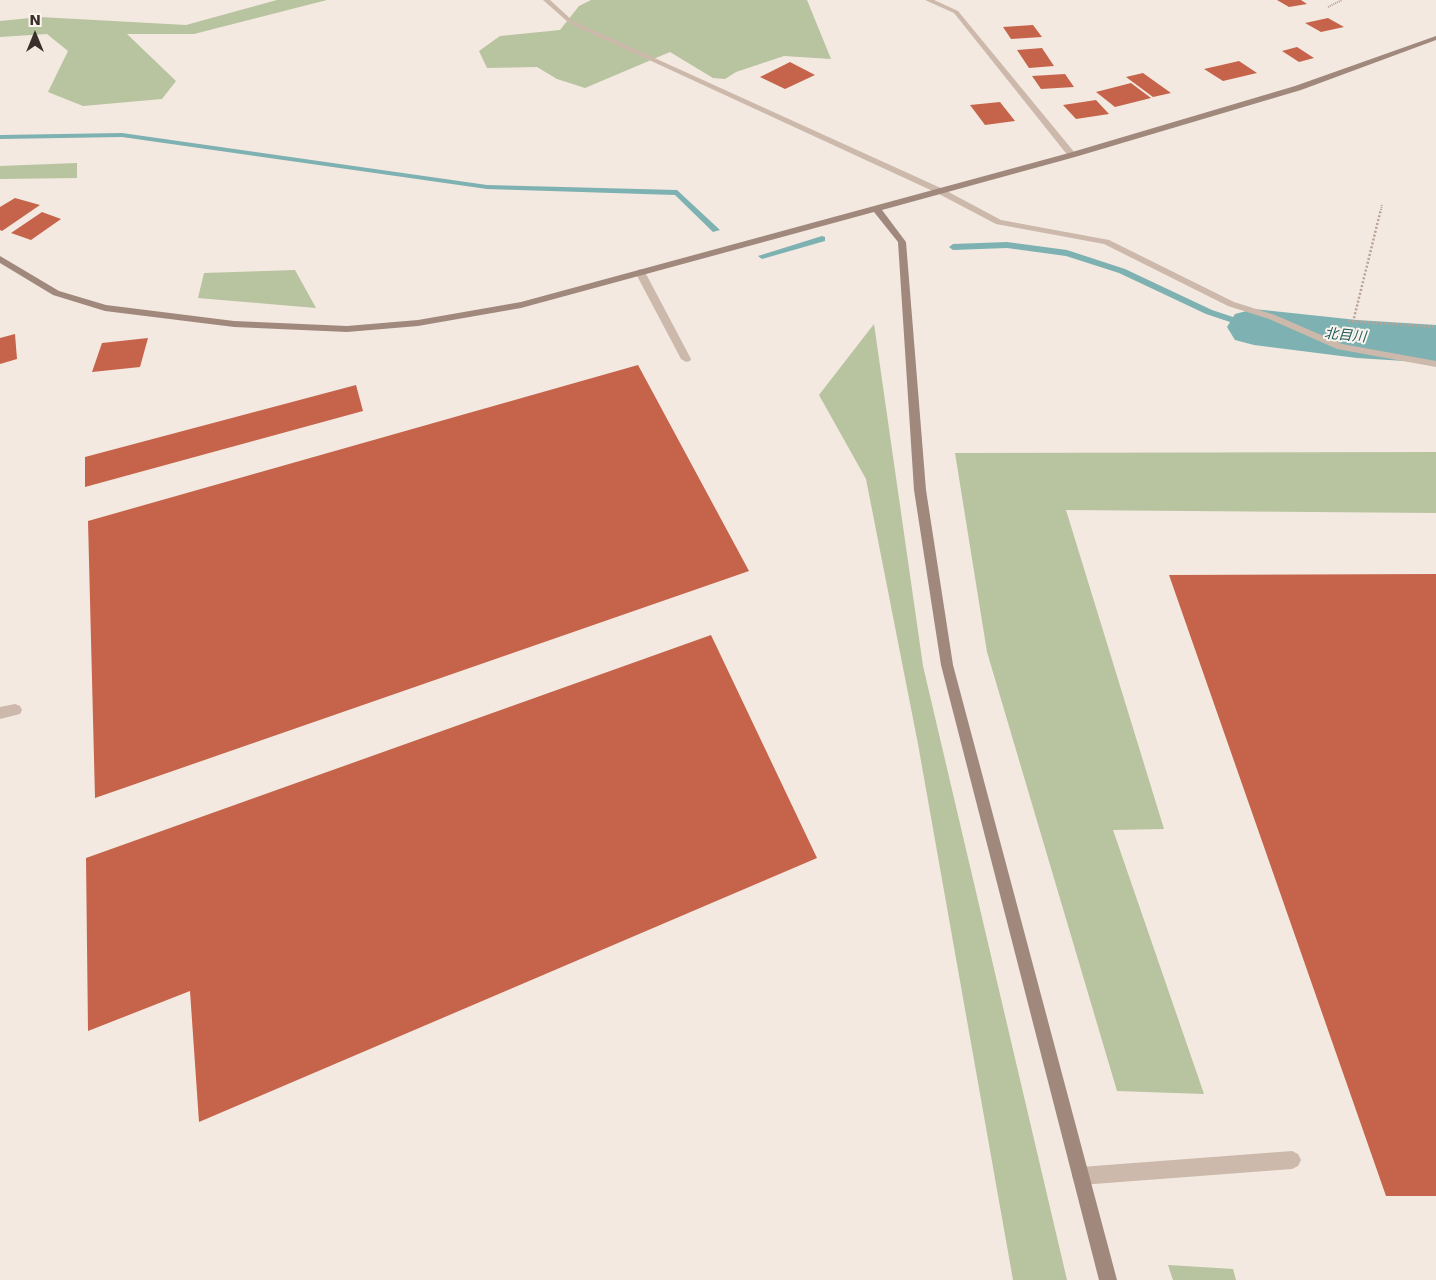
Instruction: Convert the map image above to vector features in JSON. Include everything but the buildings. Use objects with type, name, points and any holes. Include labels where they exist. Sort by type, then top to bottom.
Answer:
[{"type":"street","points":[[546,0],[571,22],[940,191],[1000,222],[1106,242],[1231,304],[1272,317],[1340,347],[1436,364]]},
{"type":"street","points":[[928,0],[956,12],[1072,155]]},
{"type":"street","points":[[0,259],[56,293],[105,308],[234,324],[347,329],[418,323],[521,304],[1072,155],[1298,88],[1436,38]]},
{"type":"street","points":[[876,208],[902,242],[920,490],[947,665],[1108,1280]]},
{"type":"street","points":[[640,272],[686,359]]},
{"type":"street","points":[[0,713],[15,710]]},
{"type":"street","points":[[1081,1176],[1292,1160]]},
{"type":"path","points":[[1328,7],[1342,0]]},
{"type":"path","points":[[1353,322],[1382,204]]},
{"type":"path","points":[[1344,321],[1436,327]]},
{"type":"green space","points":[[277,0],[327,0],[194,34],[127,34],[176,81],[162,99],[83,106],[48,92],[68,51],[47,34],[0,37],[0,21],[40,17],[186,25]]},
{"type":"green space","points":[[591,0],[807,0],[831,59],[784,56],[736,72],[725,79],[713,78],[670,52],[585,88],[557,79],[537,67],[487,68],[479,51],[500,36],[560,30],[579,6]]},
{"type":"green space","points":[[77,163],[77,178],[0,179],[0,166]]},
{"type":"green space","points":[[295,270],[316,308],[198,298],[204,273]]},
{"type":"green space","points":[[874,324],[923,666],[1067,1280],[1013,1280],[918,744],[866,479],[819,395]]},
{"type":"green space","points":[[1436,452],[1436,513],[1066,510],[1164,829],[1113,830],[1204,1094],[1117,1091],[987,652],[955,453]]},
{"type":"green space","points":[[1168,1265],[1233,1269],[1236,1280],[1173,1280]]},
{"type":"waterway","points":[[0,137],[122,135],[487,187],[677,193],[716,230]]},
{"type":"waterway","points":[[762,256],[822,239]]},
{"type":"waterway","points":[[953,247],[1007,245],[1067,253],[1122,271],[1209,312],[1254,327]]},
{"type":"waterway","name":"北目川","points":[[1254,327],[1357,339],[1436,344]]}]
